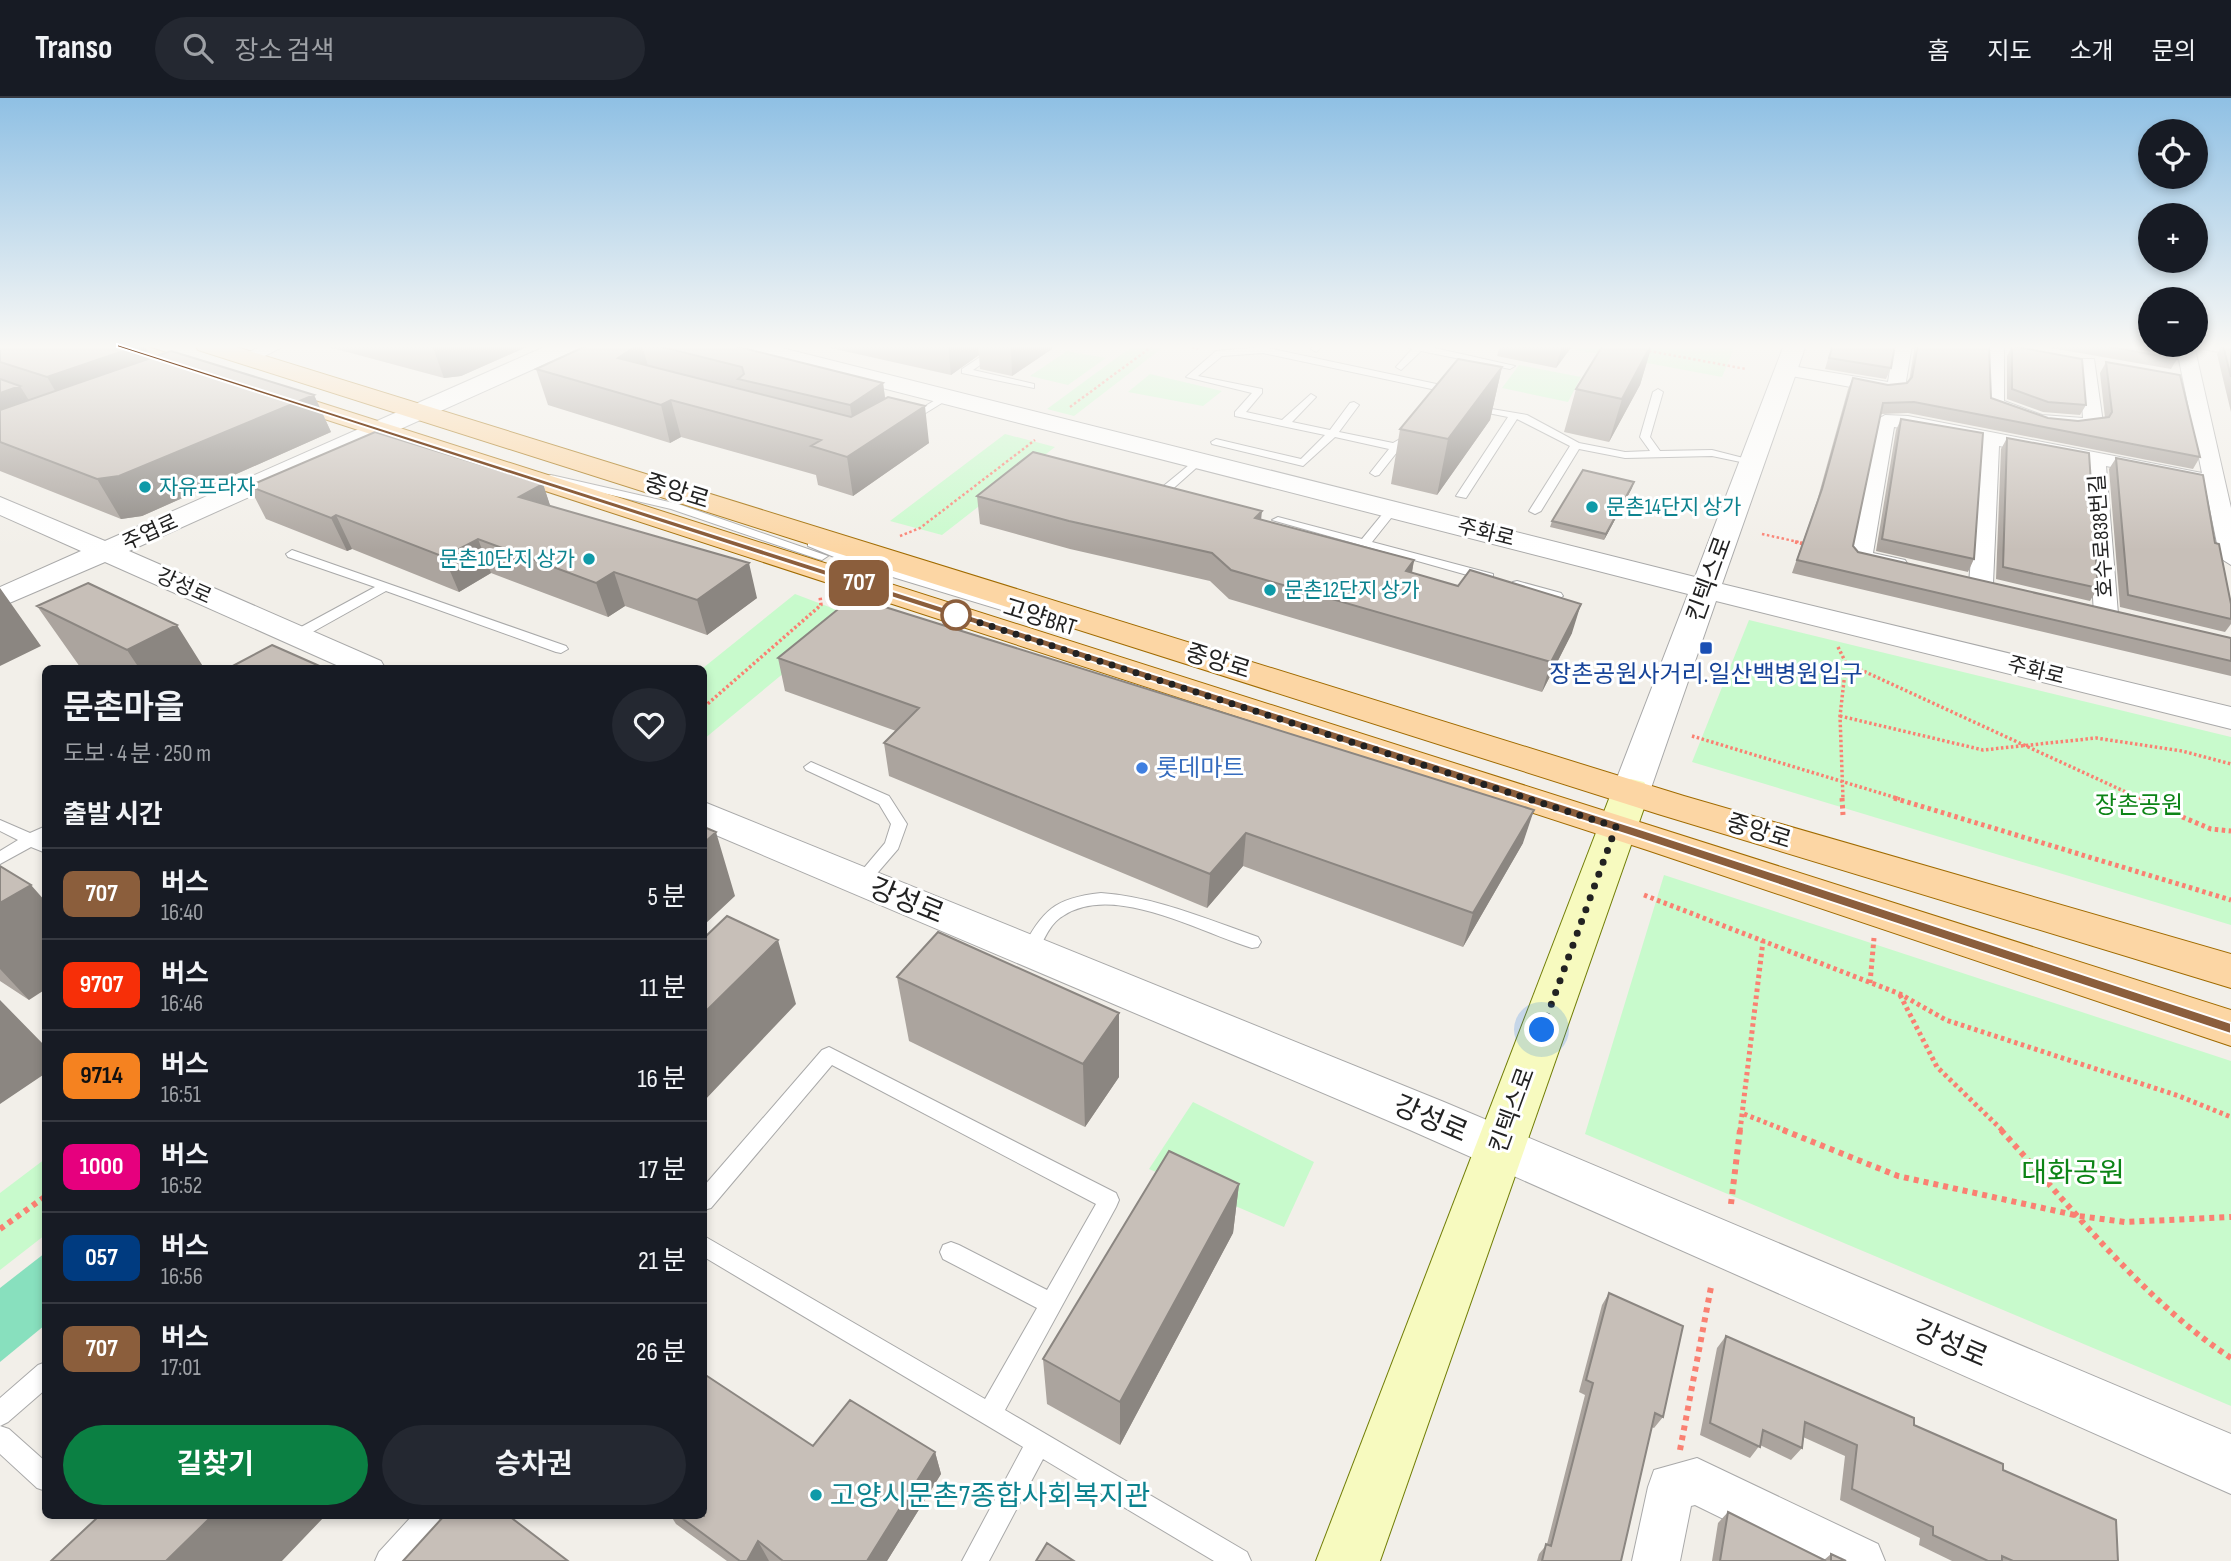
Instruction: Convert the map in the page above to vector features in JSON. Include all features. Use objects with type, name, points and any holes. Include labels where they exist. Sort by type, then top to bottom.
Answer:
[{"type":"main road","name":"중앙로","points":[[328,413],[954,614],[1624,809],[2231,971]]},
{"type":"main road","name":"중앙로","points":[[429,413],[1329,696],[1980,945],[2231,1028]]},
{"type":"main road","name":"킨텍스로","points":[[1348,1561],[1624,809]]},
{"type":"street","name":"주엽로","points":[[0,597],[417,413]]},
{"type":"street","name":"주화로","points":[[1030,413],[1208,450],[1393,508],[1705,589],[2231,718]]},
{"type":"street","name":"킨텍스로","points":[[1624,809],[1769,413]]},
{"type":"street","points":[[2014,413],[2075,426],[2093,423],[2092,413]]},
{"type":"street","points":[[2197,413],[2214,481],[2226,515],[2231,558]]},
{"type":"street","name":"호수로838번길","points":[[1861,557],[1885,421],[1895,419],[2214,481]]},
{"type":"street","points":[[1981,584],[1990,439]]},
{"type":"street","points":[[2206,441],[2231,446]]},
{"type":"street","name":"호수로838번길","points":[[2095,458],[2106,614]]},
{"type":"street","name":"강성로","points":[[0,505],[362,665]]},
{"type":"street","points":[[1861,557],[1915,569]]},
{"type":"street","points":[[1955,578],[2006,590]]},
{"type":"street","name":"호수로838번길","points":[[2081,608],[2131,620]]},
{"type":"street","name":"강성로","points":[[707,816],[1499,1148],[2231,1465]]},
{"type":"street","points":[[1656,1561],[1671,1487],[1697,1481],[1861,1561]]},
{"type":"lane","points":[[897,426],[918,413]]},
{"type":"lane","points":[[1240,413],[1396,447]]},
{"type":"lane","points":[[1285,423],[1295,413]]},
{"type":"lane","points":[[1136,485],[1163,492],[1208,450],[1303,464],[1333,433],[1347,413]]},
{"type":"lane","points":[[1502,413],[1514,416],[1576,445],[1625,455],[1712,453],[1751,464]]},
{"type":"lane","points":[[1652,413],[1645,437],[1656,453]]},
{"type":"lane","points":[[1462,496],[1514,416]]},
{"type":"lane","points":[[1375,472],[1410,427]]},
{"type":"lane","points":[[1535,510],[1576,445]]},
{"type":"lane","points":[[1365,543],[1393,508]]},
{"type":"lane","points":[[1278,520],[1557,596]]},
{"type":"lane","points":[[292,554],[561,649]]},
{"type":"lane","points":[[295,636],[383,588]]},
{"type":"lane","points":[[811,767],[884,800],[899,824],[892,845],[862,881]]},
{"type":"lane","points":[[0,825],[38,844]]},
{"type":"lane","points":[[0,858],[38,844]]},
{"type":"lane","points":[[1030,951],[1056,911],[1083,898],[1130,900],[1252,942]]},
{"type":"lane","points":[[1980,945],[2231,1012]]},
{"type":"lane","points":[[707,1197],[829,1055],[1109,1200],[990,1414]]},
{"type":"lane","points":[[707,1249],[1238,1561]]},
{"type":"lane","points":[[951,1252],[1051,1304]]},
{"type":"lane","points":[[0,1414],[42,1377]]},
{"type":"lane","points":[[0,1438],[42,1475]]},
{"type":"lane","points":[[975,1561],[1039,1442]]},
{"type":"lane","points":[[388,1561],[425,1519]]},
{"type":"path","points":[[900,536],[920,528],[1040,437]]},
{"type":"path","points":[[1762,534],[1861,557]]},
{"type":"path","points":[[707,704],[821,605],[820,592]]},
{"type":"path","points":[[1835,641],[1846,663],[1840,716],[1843,815]]},
{"type":"path","points":[[1846,663],[2023,747],[2211,829],[2231,831]]},
{"type":"path","points":[[1840,716],[1983,750],[2096,738],[2182,751],[2231,764]]},
{"type":"path","points":[[1692,736],[2231,900]]},
{"type":"path","points":[[1644,895],[1900,994],[1946,1020],[2179,1096],[2231,1117]]},
{"type":"path","points":[[1870,983],[1874,935]]},
{"type":"path","points":[[1731,1204],[1763,941]]},
{"type":"path","points":[[1900,994],[1937,1067],[1992,1119],[2079,1216],[2199,1337],[2231,1357]]},
{"type":"path","points":[[1744,1114],[1898,1176],[2079,1216],[2125,1222],[2231,1217]]},
{"type":"path","points":[[0,1229],[42,1199]]},
{"type":"path","points":[[1685,1484],[1678,1462],[1711,1287]]},
{"type":"green space","points":[[1005,434],[1055,447],[942,535],[890,521]]},
{"type":"green space","points":[[795,594],[853,616],[707,737],[707,665]]},
{"type":"green space","name":"장촌공원","points":[[1749,620],[2231,737],[2231,925],[1692,762]]},
{"type":"green space","name":"대화공원","points":[[1664,875],[2231,1061],[2231,1406],[1585,1134]]},
{"type":"green space","points":[[1193,1102],[1314,1162],[1284,1227],[1149,1169]]},
{"type":"green space","points":[[42,1161],[42,1237],[0,1270],[0,1193]]},
{"type":"green space","points":[[42,1255],[42,1327],[0,1362],[0,1288]]},
{"type":"building","points":[[0,413],[270,413],[119,476],[97,479],[0,442]]},
{"type":"building","points":[[721,413],[836,413],[851,417],[858,413],[914,413],[847,457],[811,446],[821,440]]},
{"type":"building","points":[[1413,413],[1467,413],[1448,439],[1400,429]]},
{"type":"building","points":[[1843,413],[1881,413],[1853,546],[1858,552],[2231,638],[2231,661],[1797,560],[1822,489]]},
{"type":"building","points":[[1973,413],[2035,413],[2048,418],[2078,421],[2109,417],[2111,413],[2189,413],[2200,457]]},
{"type":"building","points":[[1901,419],[1983,433],[1974,559],[1882,539]]},
{"type":"building","points":[[375,432],[543,484],[519,497],[749,563],[697,600],[614,572],[596,583],[478,539],[444,557],[336,515],[331,518],[249,486]]},
{"type":"building","points":[[2007,438],[2089,453],[2098,588],[2003,567]]},
{"type":"building","points":[[1033,452],[1262,511],[1255,518],[1414,560],[1406,571],[1458,586],[1470,570],[1581,604],[1551,662],[1231,570],[1212,553],[1069,521],[977,496]]},
{"type":"building","points":[[2116,458],[2203,475],[2215,543],[2219,544],[2231,604],[2231,619],[2128,595]]},
{"type":"building","name":"문촌14단지 상가","points":[[1583,470],[1634,482],[1606,534],[1552,521]]},
{"type":"building","points":[[88,583],[177,625],[127,650],[37,606]]},
{"type":"building","name":"롯데마트","points":[[853,597],[1534,810],[1473,913],[1246,833],[1210,874],[884,743],[919,708],[778,658]]},
{"type":"building","points":[[272,645],[317,665],[235,665]]},
{"type":"building","points":[[707,828],[716,832],[707,840]]},
{"type":"building","points":[[0,866],[31,885],[0,903]]},
{"type":"building","points":[[727,916],[778,940],[707,1010],[707,935]]},
{"type":"building","points":[[938,932],[1119,1013],[1083,1064],[897,977]]},
{"type":"building","points":[[1169,1151],[1239,1184],[1120,1402],[1043,1359]]},
{"type":"building","points":[[1609,1293],[1683,1326],[1663,1417],[1655,1413],[1621,1561],[1542,1561],[1546,1544],[1551,1546],[1593,1383],[1586,1380]]},
{"type":"building","points":[[1726,1336],[1914,1418],[1914,1425],[2003,1464],[2003,1470],[2116,1520],[2118,1561],[2013,1561],[2002,1556],[2002,1561],[1988,1561],[1933,1535],[1933,1527],[1852,1489],[1857,1445],[1805,1422],[1802,1448],[1763,1430],[1760,1447],[1710,1423]]},
{"type":"building","name":"고양시문촌7종합사회복지관","points":[[707,1376],[813,1446],[850,1400],[935,1452],[867,1561],[783,1561],[758,1541],[747,1561],[740,1561],[683,1519],[707,1519]]},
{"type":"building","points":[[1728,1512],[1826,1561],[1720,1561]]},
{"type":"building","points":[[96,1519],[209,1519],[166,1561],[51,1561]]},
{"type":"building","points":[[441,1519],[513,1519],[568,1561],[403,1561]]},
{"type":"building","points":[[1047,1543],[1074,1561],[1036,1561]]},
{"type":"building","points":[[1831,1554],[1846,1561],[1831,1561]]},
{"type":"bus line","name":"707","points":[[329,413],[1639,834],[2231,1028]]},
{"type":"place","name":"자유프라자","points":[[145,487]]},
{"type":"place","name":"문촌14단지 상가","points":[[1592,507]]},
{"type":"place","name":"문촌10단지 상가","points":[[589,559]]},
{"type":"place","name":"문촌12단지 상가","points":[[1270,590]]},
{"type":"place","name":"장촌공원사거리.일산백병원입구","points":[[1706,648]]},
{"type":"place","name":"롯데마트","points":[[1142,768]]},
{"type":"place","name":"고양시문촌7종합사회복지관","points":[[816,1495]]},
{"type":"route","points":[[956,615],[954,614],[1616,827],[1542,1030]]}]
